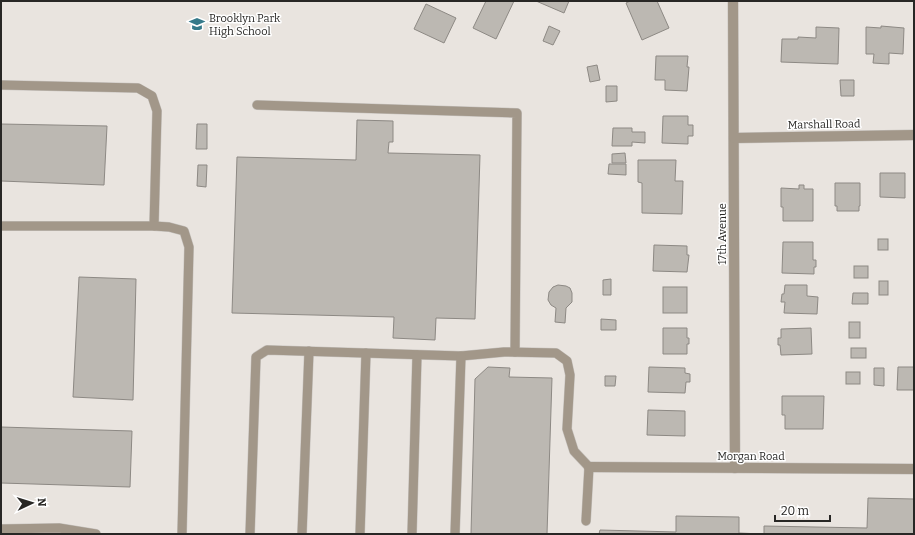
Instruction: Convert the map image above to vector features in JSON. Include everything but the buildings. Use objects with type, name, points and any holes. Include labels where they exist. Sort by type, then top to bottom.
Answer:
[{"type":"street","name":"17th Avenue","points":[[733,1],[735,468]]},
{"type":"street","name":"Marshall Road","points":[[734,138],[914,134]]},
{"type":"street","name":"Morgan Road","points":[[589,467],[914,469]]},
{"type":"lane","points":[[1,85],[138,88],[152,96],[157,111],[154,226]]},
{"type":"lane","points":[[257,105],[517,113],[515,352]]},
{"type":"lane","points":[[1,226],[154,226],[168,227],[184,231],[189,247],[182,534]]},
{"type":"lane","points":[[250,534],[256,357],[267,350],[461,356],[515,352],[556,353],[567,361],[570,375],[567,430],[574,452],[589,467],[586,521]]},
{"type":"lane","points":[[302,534],[309,351]]},
{"type":"lane","points":[[360,534],[366,353]]},
{"type":"lane","points":[[412,534],[417,355]]},
{"type":"lane","points":[[455,534],[461,356]]},
{"type":"lane","points":[[1,529],[59,528],[96,534]]},
{"type":"place","name":"Brooklyn Park High School","points":[[197,24]]}]
